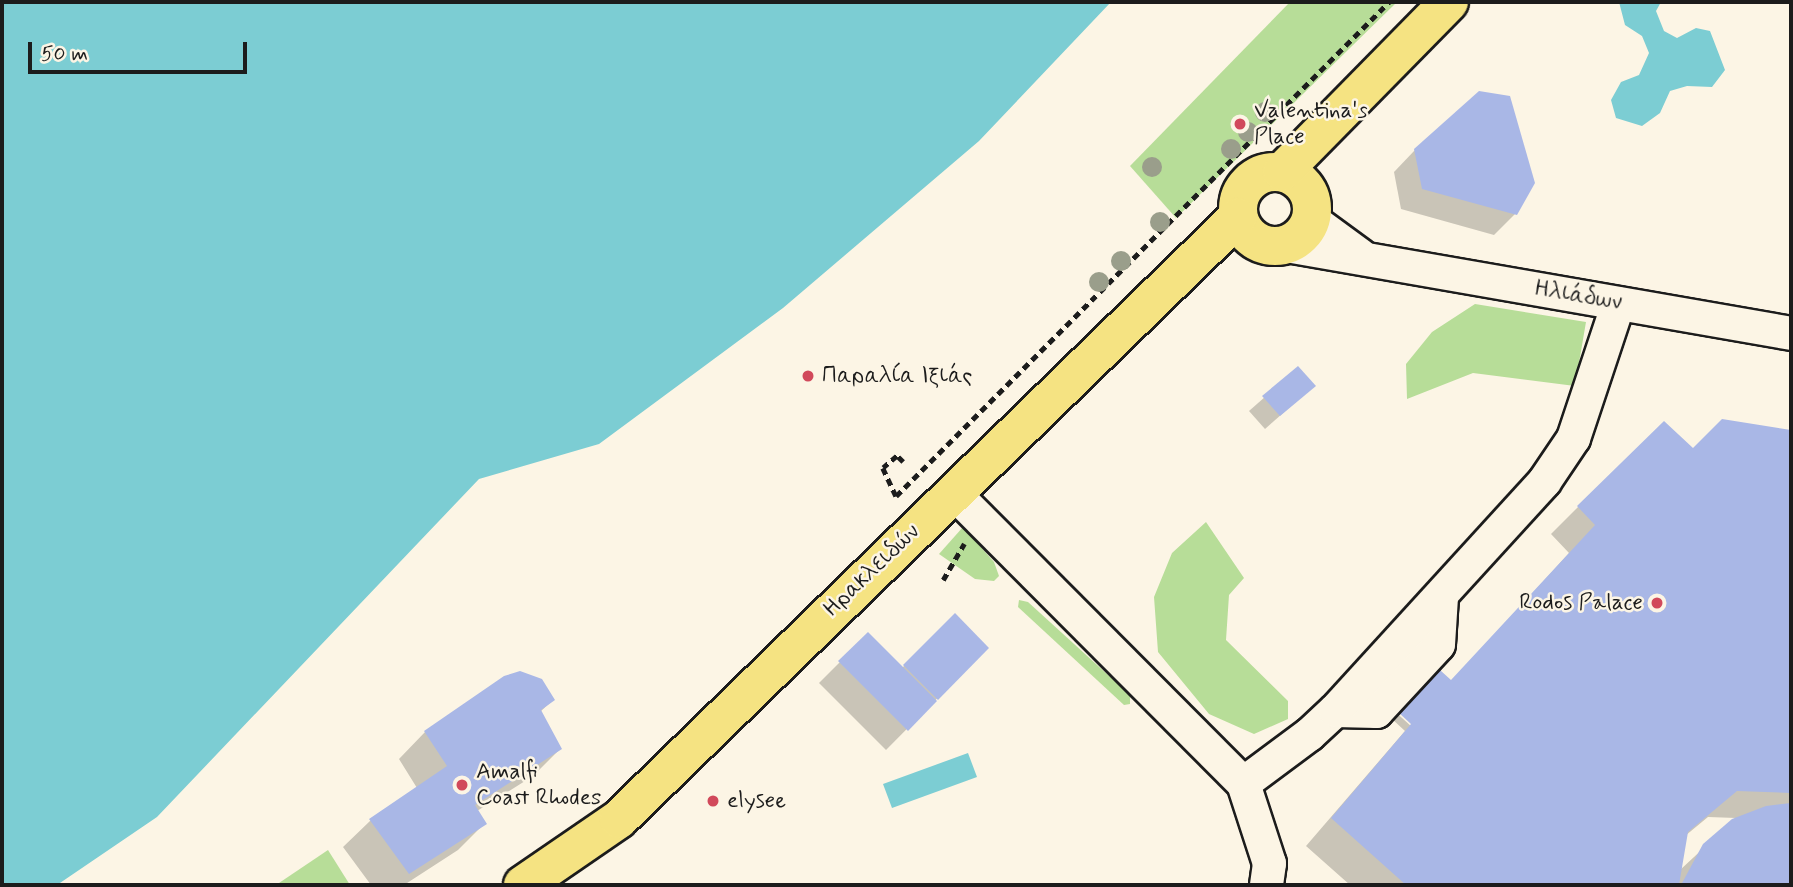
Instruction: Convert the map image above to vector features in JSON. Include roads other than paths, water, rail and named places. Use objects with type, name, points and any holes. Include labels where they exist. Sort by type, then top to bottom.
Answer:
[{"type":"main road","name":"Ηρακλειδών","points":[[523,885],[619,819],[1211,244],[1282,203],[1449,2]]},
{"type":"street","name":"Ηλιάδων","points":[[1282,203],[1364,259],[1791,333]]},
{"type":"street","points":[[1243,783],[1309,734],[1335,710],[1544,481],[1573,438],[1618,303]]},
{"type":"street","points":[[953,492],[1243,783],[1269,863],[1266,885]]},
{"type":"water","points":[[2,2],[1111,2],[979,141],[783,308],[599,444],[479,479],[157,817],[57,885],[2,885]]},
{"type":"water","points":[[1619,2],[1661,2],[1656,11],[1664,31],[1677,38],[1696,28],[1710,31],[1725,70],[1712,87],[1687,86],[1670,91],[1660,113],[1642,126],[1616,118],[1611,100],[1621,82],[1639,75],[1649,53],[1642,36],[1625,25]]},
{"type":"water","points":[[968,753],[977,777],[892,808],[883,784]]},
{"type":"place","name":"Valentina's Place","points":[[1240,124]]},
{"type":"place","name":"Παραλία Ιξιάς","points":[[808,376]]},
{"type":"place","name":"Rodos Palace","points":[[1657,603]]},
{"type":"place","name":"Amalfi Coast Rhodes","points":[[462,785]]},
{"type":"place","name":"elysee","points":[[713,801]]}]
